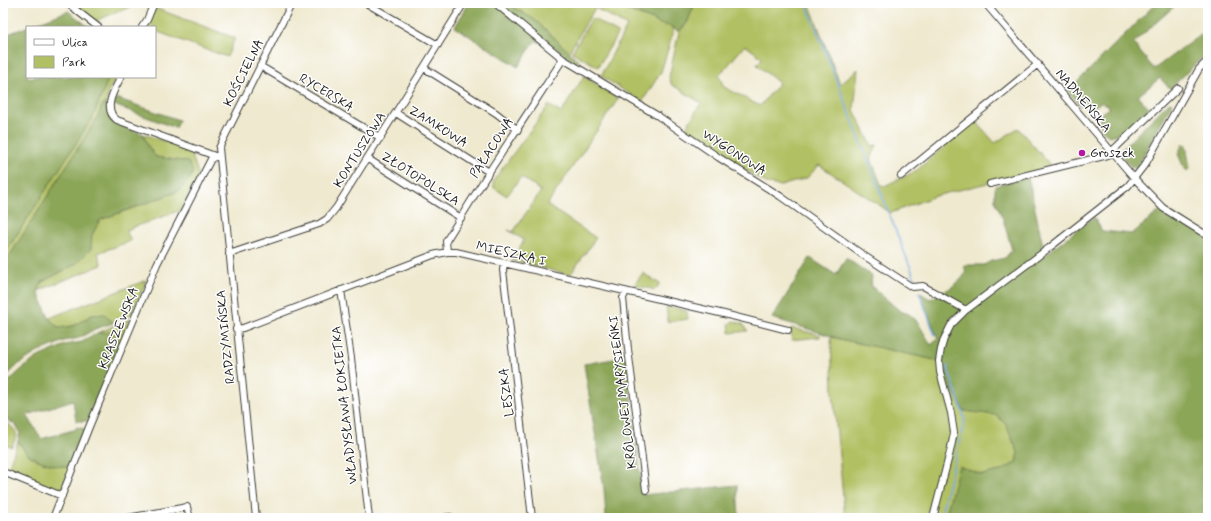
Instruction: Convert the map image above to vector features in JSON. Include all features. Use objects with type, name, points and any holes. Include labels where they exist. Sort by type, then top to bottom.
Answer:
[{"type":"street","points":[[67,3],[97,26]]},
{"type":"street","points":[[143,26],[147,20],[154,3]]},
{"type":"street","name":"KOŚCIELNA","points":[[217,155],[221,142],[292,3]]},
{"type":"street","points":[[366,3],[438,45]]},
{"type":"street","name":"KONTUSZOWA","points":[[229,254],[306,228],[327,219],[336,208],[381,138],[464,3]]},
{"type":"street","name":"WYGONOWA","points":[[495,3],[563,59],[658,116],[718,157],[780,196],[912,288],[923,286],[966,310]]},
{"type":"street","name":"NADMEŃSKA","points":[[985,3],[1135,179],[1163,208],[1208,236]]},
{"type":"street","name":"PAŁACOWA","points":[[447,252],[446,241],[563,59]]},
{"type":"street","points":[[933,518],[954,433],[951,414],[940,372],[939,360],[940,349],[951,325],[966,310],[1117,196],[1135,179],[1146,163],[1193,77],[1208,60]]},
{"type":"street","points":[[900,176],[1038,64]]},
{"type":"street","name":"RYCERSKA","points":[[260,66],[381,138]]},
{"type":"street","points":[[424,68],[496,113],[518,130]]},
{"type":"street","points":[[121,78],[110,101],[111,114],[118,120],[217,155]]},
{"type":"street","points":[[990,184],[1108,155],[1178,88]]},
{"type":"street","name":"ZAMKOWA","points":[[396,113],[489,172]]},
{"type":"street","name":"RADZYMIŃSKA","points":[[217,155],[229,254],[256,518]]},
{"type":"street","name":"KRASZEWSKA","points":[[53,518],[157,264],[211,159],[217,155]]},
{"type":"street","name":"ZŁOTOPOLSKA","points":[[368,158],[461,218]]},
{"type":"street","name":"MIESZKA I","points":[[236,329],[243,328],[433,255],[456,252],[788,330]]},
{"type":"street","name":"LESZKA","points":[[504,264],[503,270],[532,518]]},
{"type":"street","name":"WŁADYSŁAWA ŁOKIETKA","points":[[341,290],[349,342],[369,518]]},
{"type":"street","name":"KRÓLOWEJ MARYSIEŃKI","points":[[626,292],[623,298],[628,349],[646,490]]},
{"type":"street","points":[[3,472],[62,496]]},
{"type":"street","points":[[128,518],[187,507],[190,518]]},
{"type":"street","points":[[443,518],[450,517]]},
{"type":"green space","points":[[87,3],[141,3],[97,20],[103,26],[101,26],[78,7]]},
{"type":"green space","points":[[469,3],[509,3],[511,6],[535,20],[579,61],[575,63],[554,47],[535,41],[518,67],[455,27]]},
{"type":"green space","points":[[509,3],[608,3],[674,29],[661,72],[642,102],[601,76],[627,26],[595,8],[569,52],[535,20],[511,6]]},
{"type":"green space","points":[[608,3],[695,3],[687,23],[679,32],[670,26],[659,24],[653,20]]},
{"type":"green space","points":[[695,3],[809,3],[840,84],[858,69],[854,110],[872,146],[877,145],[871,159],[882,187],[916,171],[975,120],[995,143],[1018,128],[1052,167],[935,196],[891,213],[819,165],[807,178],[781,186],[768,184],[729,160],[685,129],[701,103],[671,84],[669,77],[679,32],[687,23]],"holes":[[[745,45],[762,58],[757,65],[779,83],[760,106],[724,87],[719,76]]]},
{"type":"green space","points":[[1156,3],[1178,3],[1133,43],[1154,69],[1208,29],[1208,53],[1170,89],[1160,78],[1138,96],[1149,108],[1122,133],[1109,136],[1103,131],[1099,120],[1103,112],[1110,107],[1101,102],[1093,108],[1080,105],[1068,91]]},
{"type":"green space","points":[[155,8],[235,38],[227,57],[156,31],[156,26],[147,26]]},
{"type":"green space","points":[[68,11],[88,26],[29,26]]},
{"type":"green space","points":[[592,18],[618,33],[598,67],[572,52]]},
{"type":"green space","points":[[26,27],[26,78],[109,78],[93,117],[3,256],[3,36]]},
{"type":"green space","points":[[584,76],[618,99],[547,205],[596,238],[570,275],[512,260],[524,240],[508,230],[513,232],[541,191],[521,177],[507,196],[494,188],[493,181],[549,105],[561,113]]},
{"type":"green space","points":[[109,78],[115,78],[108,92],[106,104],[103,104],[96,120],[3,266],[3,256],[93,117]]},
{"type":"green space","points":[[116,98],[179,120],[176,128],[114,105]]},
{"type":"green space","points":[[1169,102],[1172,103],[1137,167],[1132,167],[1120,151]]},
{"type":"green space","points":[[103,104],[106,104],[110,117],[118,125],[143,134],[148,146],[156,157],[188,162],[193,171],[190,179],[179,191],[100,220],[92,235],[91,249],[76,264],[42,282],[38,292],[49,318],[58,328],[73,326],[92,315],[105,314],[113,323],[95,329],[79,338],[64,341],[36,353],[19,364],[3,380],[3,266],[96,120]]},
{"type":"green space","points":[[143,134],[190,150],[198,177],[181,210],[126,230],[131,241],[98,253],[102,265],[38,291],[42,282],[76,264],[100,220],[179,191],[188,162],[156,157],[148,146]]},
{"type":"green space","points":[[1182,145],[1186,145],[1190,168],[1187,171],[1184,168],[1178,154]]},
{"type":"green space","points":[[1028,177],[1045,255],[1094,217],[1102,231],[1132,234],[1163,208],[1208,236],[1208,518],[945,518],[959,466],[982,475],[1000,471],[1016,463],[1018,452],[1006,425],[997,415],[964,411],[950,385],[943,365],[935,360],[844,340],[772,318],[810,258],[836,275],[846,258],[872,276],[871,286],[900,311],[909,314],[917,321],[931,345],[938,339],[919,292],[930,299],[959,282],[965,274],[964,265],[984,265],[991,261],[1005,258],[1012,250],[1003,219],[995,200],[995,186]]},
{"type":"green space","points":[[643,273],[660,284],[655,290],[634,285]]},
{"type":"green space","points":[[147,280],[132,313],[129,316],[112,322],[105,314],[92,315],[73,326],[59,328],[49,318]]},
{"type":"green space","points":[[666,306],[687,311],[688,319],[668,322]]},
{"type":"green space","points":[[130,319],[120,343],[116,336],[111,333],[97,333]]},
{"type":"green space","points":[[733,321],[743,324],[748,331],[730,333],[729,324]]},
{"type":"green space","points":[[791,328],[820,335],[820,337],[792,340]]},
{"type":"green space","points":[[111,332],[117,337],[120,343],[88,421],[76,421],[73,400],[27,415],[41,439],[77,429],[76,427],[85,429],[71,466],[54,465],[42,462],[32,457],[25,451],[18,441],[20,432],[16,425],[3,417],[3,385],[38,357],[65,345],[82,342],[97,333]]},
{"type":"green space","points":[[831,337],[935,360],[943,365],[950,385],[964,411],[997,415],[1006,425],[1018,452],[1016,463],[1000,471],[982,475],[959,467],[945,518],[845,518],[833,393]]},
{"type":"green space","points":[[626,357],[643,495],[737,485],[739,518],[606,518],[604,489],[584,364]]},
{"type":"green space","points":[[7,423],[14,429],[16,434],[12,447],[3,444],[3,432]]},
{"type":"green space","points":[[18,441],[27,453],[37,460],[55,465],[71,466],[62,488],[54,490],[7,471]]},
{"type":"waterway","points":[[806,3],[915,279]]},
{"type":"waterway","points":[[919,292],[935,335]]},
{"type":"waterway","points":[[940,518],[965,419],[947,366]]},
{"type":"place","name":"Groszek","points":[[1082,153]]}]
